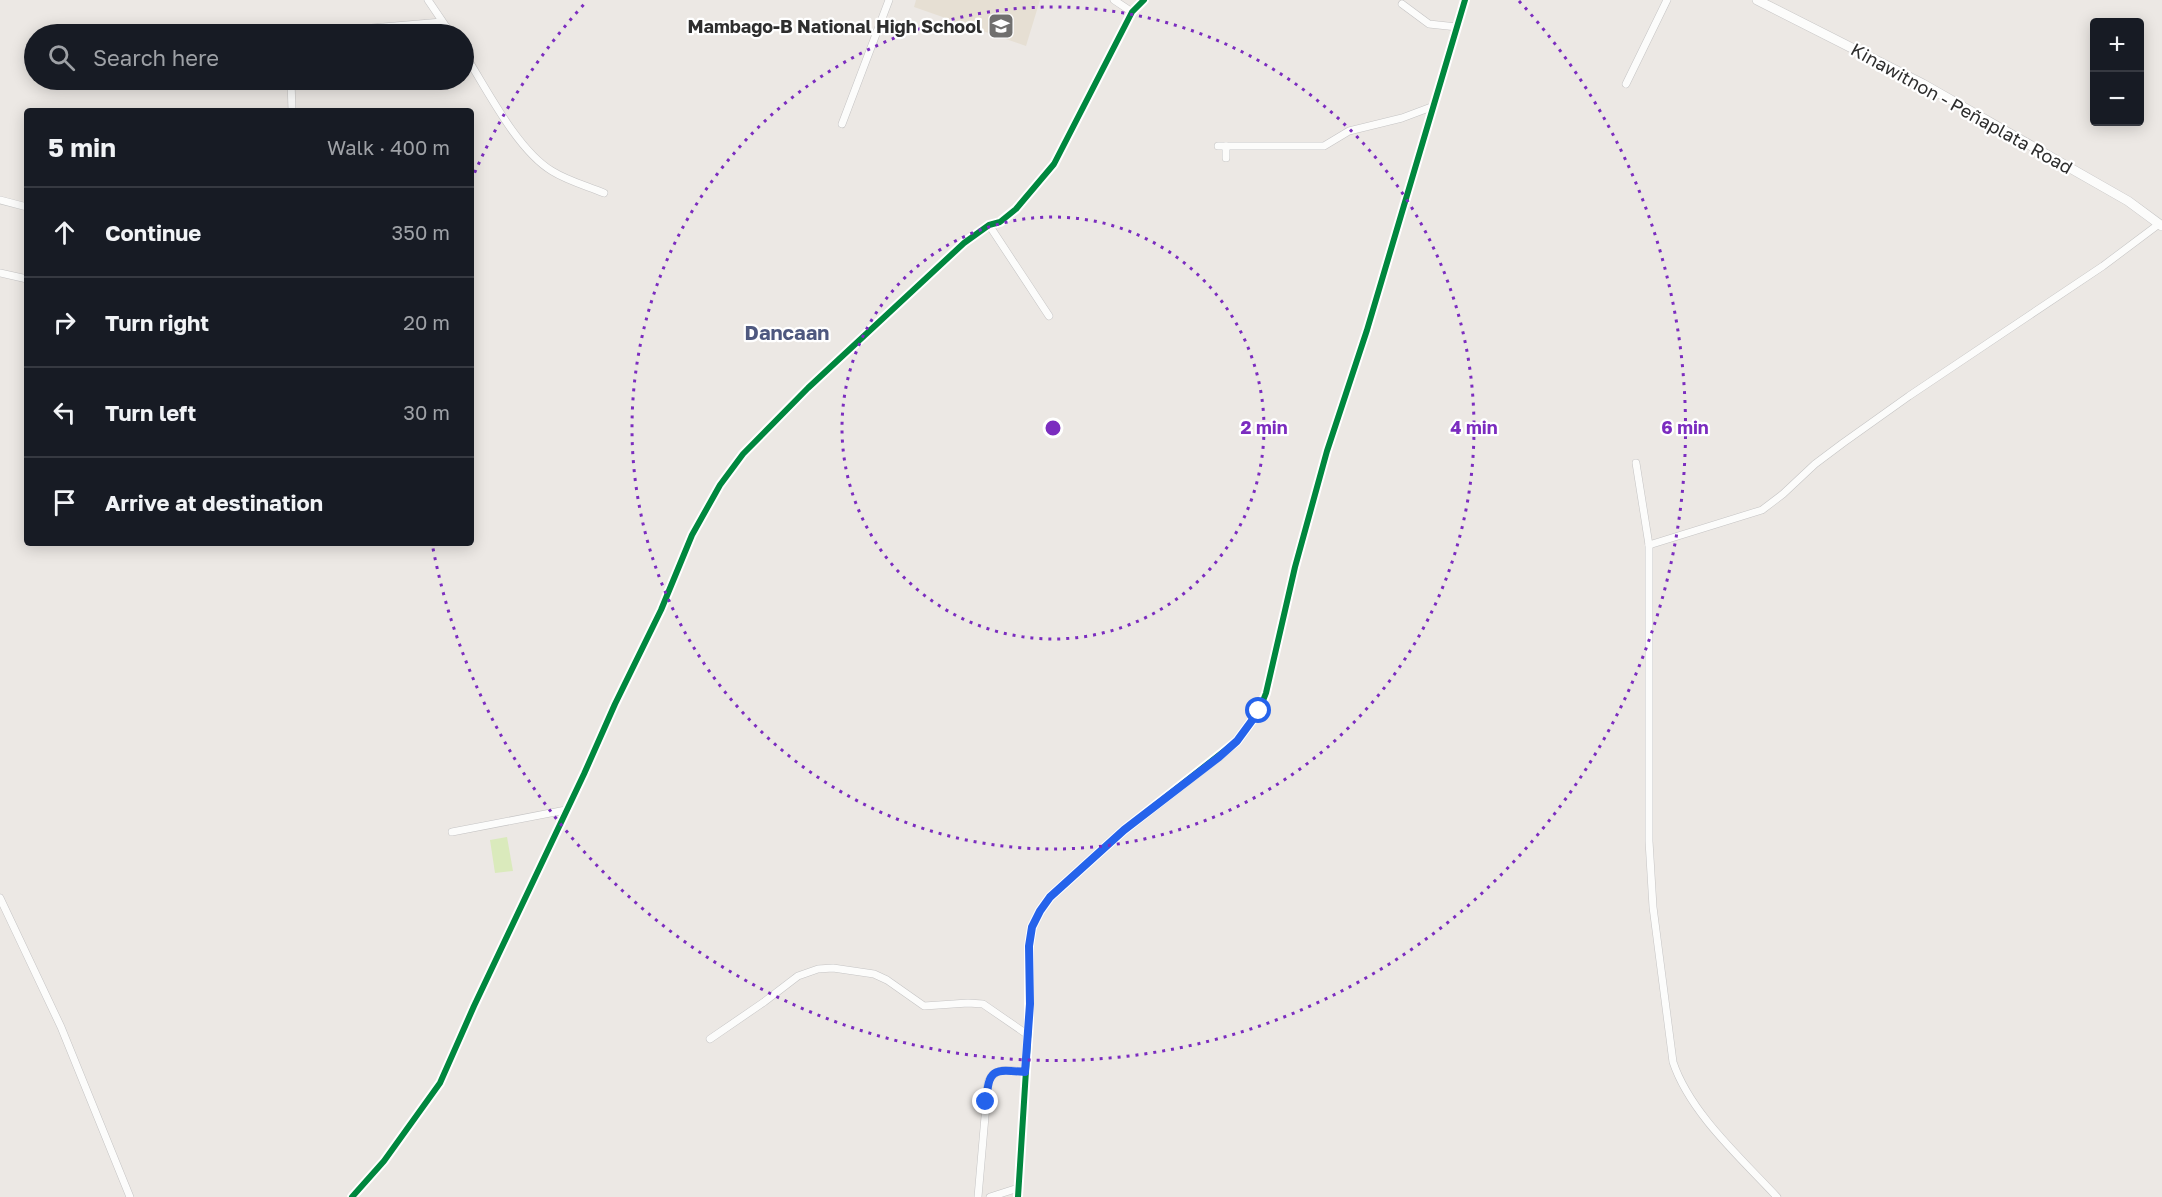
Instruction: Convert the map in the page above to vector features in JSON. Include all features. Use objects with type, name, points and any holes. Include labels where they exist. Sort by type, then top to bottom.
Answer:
[{"type":"street","points":[[418,24],[442,22],[428,0]]},
{"type":"street","points":[[842,124],[889,0]]},
{"type":"street","points":[[1114,0],[1132,12]]},
{"type":"street","points":[[352,1197],[384,1161],[440,1083],[615,704],[662,610],[706,506],[743,454],[808,388],[964,243],[989,225],[1000,222],[1016,209],[1054,164],[1132,12],[1144,0]]},
{"type":"street","points":[[1018,1197],[1030,1004],[1029,946],[1032,927],[1050,897],[1124,830],[1237,741],[1259,711],[1266,693],[1295,567],[1327,451],[1367,330],[1465,0]]},
{"type":"street","points":[[1626,84],[1666,0]]},
{"type":"street","name":"Kinawitnon - Peñaplata Road","points":[[1757,0],[1923,84],[2128,201],[2160,225]]},
{"type":"street","points":[[1402,4],[1429,24],[1457,27]]},
{"type":"street","points":[[474,69],[497,107],[533,155],[554,172],[604,194]]},
{"type":"street","points":[[291,90],[292,108]]},
{"type":"street","points":[[1218,146],[1324,146],[1349,131],[1402,118],[1434,106]]},
{"type":"street","points":[[1226,146],[1226,158]]},
{"type":"street","points":[[0,200],[24,206]]},
{"type":"street","points":[[989,225],[1049,316]]},
{"type":"street","points":[[1649,545],[1731,520],[1767,506],[1843,443],[2160,225]]},
{"type":"street","points":[[0,273],[24,278]]},
{"type":"street","points":[[1636,463],[1649,545],[1649,841],[1653,907],[1673,1062],[1678,1078],[1689,1096],[1777,1197]]},
{"type":"street","points":[[452,832],[566,810]]},
{"type":"street","points":[[0,898],[61,1027],[130,1197]]},
{"type":"street","points":[[711,1040],[798,976],[818,969],[833,968],[874,974],[887,980],[924,1006],[983,1004],[1028,1035]]},
{"type":"street","points":[[978,1197],[988,1082],[995,1072],[1004,1070],[1025,1072]]},
{"type":"street","points":[[990,1197],[1018,1188]]},
{"type":"shaded area","name":"Mambago-B National High School","points":[[916,0],[1040,0],[1026,46],[914,7]]},
{"type":"green space","points":[[507,837],[513,871],[495,873],[490,840]]},
{"type":"cycle path","points":[[352,1197],[384,1161],[440,1083],[615,704],[661,610],[692,535],[720,485],[743,454],[808,388],[964,243],[989,225],[1000,222],[1016,209],[1054,164],[1132,12],[1144,0]]},
{"type":"cycle path","points":[[1018,1197],[1029,1023],[1029,946],[1032,927],[1050,897],[1124,830],[1237,741],[1259,711],[1266,693],[1295,567],[1327,451],[1367,330],[1465,0]]},
{"type":"place","name":"Mambago-B National High School","points":[[1001,26]]},
{"type":"district","name":"Dancaan","points":[[787,332]]},
{"type":"route","points":[[986,1102],[988,1082],[990,1076],[995,1072],[1004,1070],[1025,1072],[1030,1004],[1029,946],[1032,927],[1040,911],[1050,897],[1124,830],[1237,741],[1259,711]]}]
